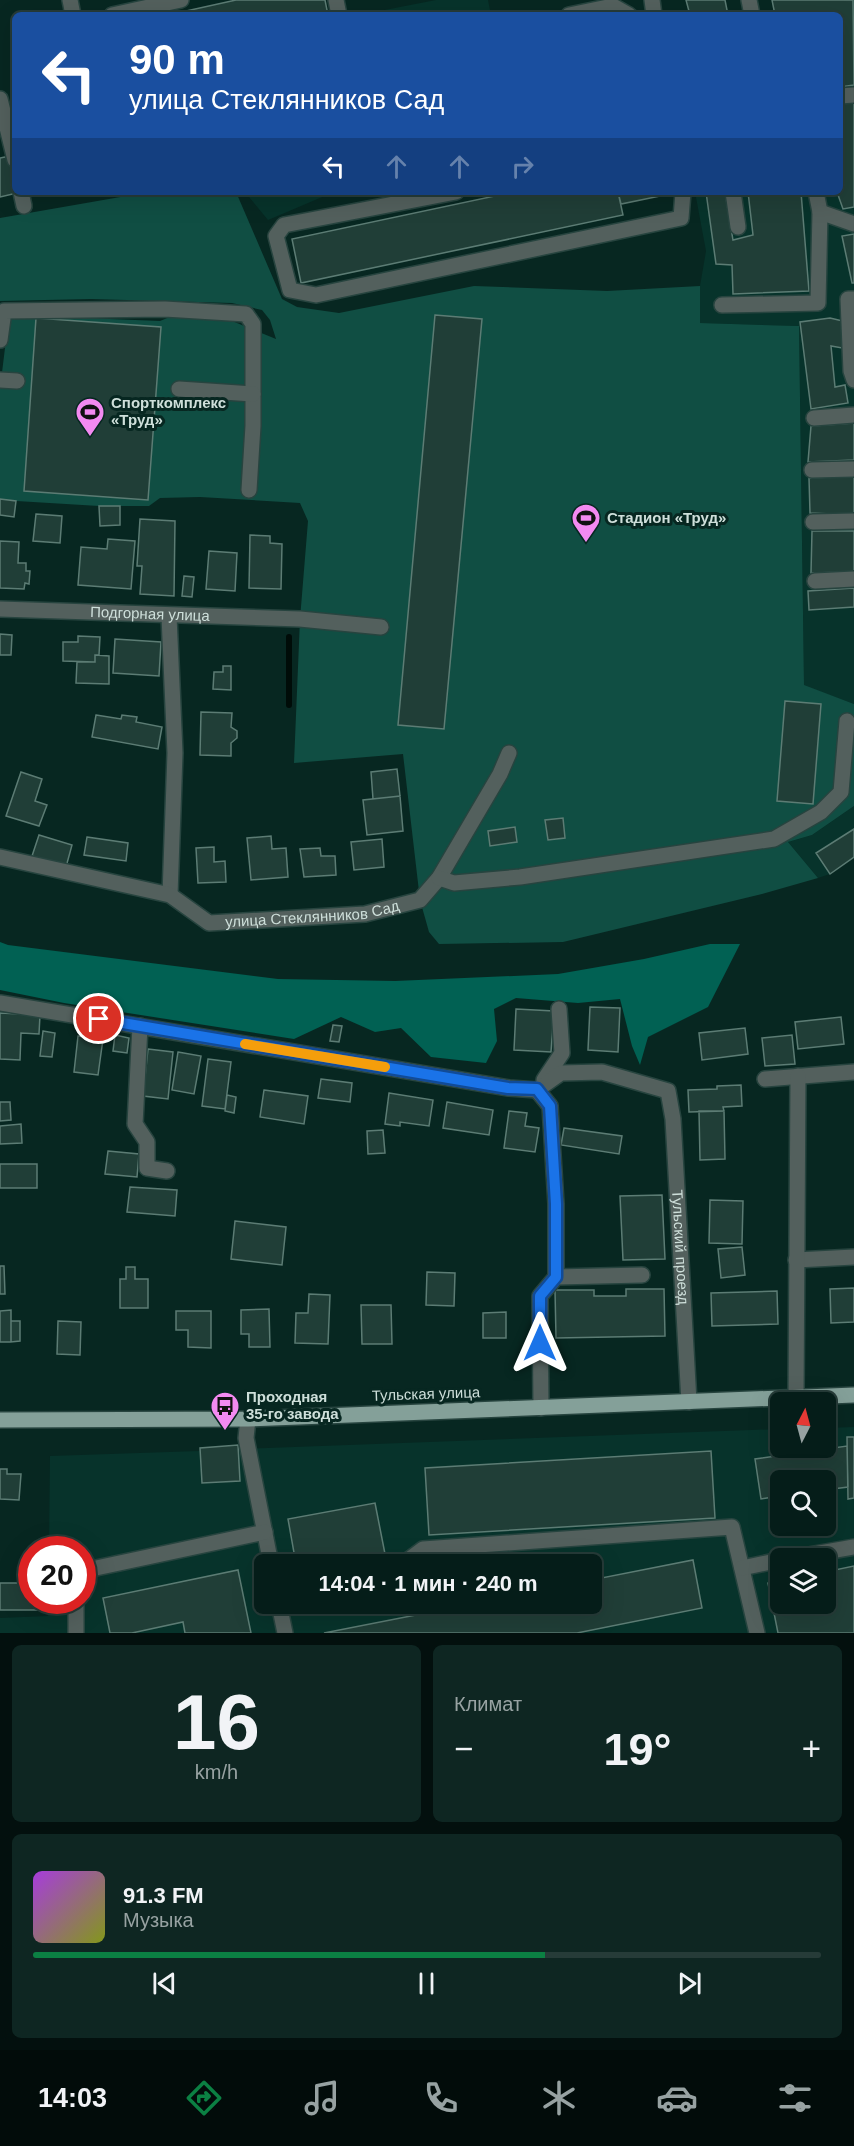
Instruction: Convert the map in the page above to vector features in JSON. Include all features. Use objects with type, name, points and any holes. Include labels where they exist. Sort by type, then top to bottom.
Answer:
[{"type":"main road","name":"Тульская улица","points":[[836,1396],[854,1395]]},
{"type":"main road","name":"Тульская улица","points":[[0,1420],[248,1419],[770,1400]]},
{"type":"street","points":[[126,12],[181,0]]},
{"type":"street","points":[[584,12],[613,6],[624,12]]},
{"type":"street","points":[[0,99],[11,153]]},
{"type":"street","points":[[440,195],[284,225],[276,236],[290,290],[316,295],[681,218],[683,195]]},
{"type":"street","points":[[733,195],[738,227]]},
{"type":"street","points":[[722,305],[818,303],[820,212],[817,195]]},
{"type":"street","points":[[820,212],[854,224]]},
{"type":"street","points":[[854,299],[848,299],[851,371],[854,380]]},
{"type":"street","points":[[0,340],[4,311],[165,309],[246,314],[254,324],[249,490]]},
{"type":"street","points":[[0,380],[17,381]]},
{"type":"street","points":[[179,389],[253,394]]},
{"type":"street","points":[[814,418],[854,415]]},
{"type":"street","points":[[812,470],[854,469]]},
{"type":"street","points":[[813,522],[854,521]]},
{"type":"street","points":[[815,581],[854,579]]},
{"type":"street","name":"Подгорная улица","points":[[0,609],[300,620],[381,627]]},
{"type":"street","points":[[170,615],[175,753],[170,895]]},
{"type":"street","points":[[509,753],[500,774],[439,878],[454,883],[520,877],[774,839],[821,812],[841,792],[847,721]]},
{"type":"street","name":"улица Стеклянников Сад","points":[[0,857],[170,895],[210,923],[365,914],[420,900],[439,878]]},
{"type":"street","points":[[0,1002],[508,1088],[537,1089]]},
{"type":"street","points":[[537,1089],[562,1053],[560,1009]]},
{"type":"street","points":[[140,1026],[135,1124],[147,1142],[147,1168],[167,1171]]},
{"type":"street","name":"Тульский проезд","points":[[537,1089],[561,1072],[602,1072],[668,1091],[673,1119],[689,1402]]},
{"type":"street","points":[[765,1079],[854,1072]]},
{"type":"street","points":[[796,1392],[798,1076]]},
{"type":"street","points":[[537,1089],[550,1106],[556,1204],[556,1277],[540,1296],[541,1408]]},
{"type":"street","points":[[796,1260],[854,1257]]},
{"type":"street","points":[[556,1277],[642,1275]]},
{"type":"street","points":[[248,1419],[246,1438],[269,1554]]},
{"type":"street","points":[[416,1554],[423,1548],[732,1527],[757,1633]]},
{"type":"street","points":[[96,1568],[265,1532]]},
{"type":"street","points":[[836,1549],[854,1546]]},
{"type":"street","points":[[742,1568],[770,1562]]},
{"type":"street","points":[[75,1633],[76,1614]]},
{"type":"street","points":[[282,1614],[285,1633]]},
{"type":"shaded area","points":[[436,0],[488,0],[490,12],[374,12]]},
{"type":"shaded area","points":[[772,0],[854,0],[854,704],[804,686],[799,326],[699,323],[700,286],[706,251],[696,195],[843,195],[843,12],[774,12]]},
{"type":"shaded area","points":[[132,195],[237,195],[282,299],[297,307],[339,313],[474,286],[607,291],[700,286],[700,323],[799,326],[804,685],[854,704],[854,806],[812,835],[788,842],[818,878],[762,894],[563,942],[439,944],[429,932],[420,900],[403,754],[294,763],[300,619],[308,521],[300,503],[200,497],[160,498],[149,506],[99,506],[0,500],[0,389],[9,315],[160,321],[172,316],[232,321],[276,339],[270,320],[262,310],[232,303],[91,299],[0,301],[0,218]]},
{"type":"shaded area","points":[[247,195],[327,195],[268,220]]},
{"type":"shaded area","points":[[854,806],[854,857],[830,874],[818,878],[788,842],[812,835]]},
{"type":"shaded area","points":[[0,942],[8,945],[278,979],[395,981],[558,974],[644,959],[710,944],[740,944],[708,1007],[648,1037],[640,1065],[632,1046],[620,999],[578,1003],[516,998],[494,1009],[497,1041],[486,1063],[431,1057],[401,1028],[375,1032],[341,1017],[294,1039],[64,1003],[0,990]]},
{"type":"shaded area","points":[[854,1427],[854,1633],[0,1633],[0,1618],[48,1616],[48,1614],[96,1614],[96,1536],[49,1536],[50,1456],[199,1451],[200,1448],[238,1445],[238,1449],[770,1429],[770,1458],[836,1458],[836,1428]]},
{"type":"building","points":[[236,0],[325,0],[327,12],[182,12]]},
{"type":"building","points":[[686,0],[725,0],[727,12],[689,12]]},
{"type":"building","points":[[772,0],[853,0],[854,85],[843,87],[843,12],[774,12]]},
{"type":"building","points":[[843,103],[854,103],[854,207],[843,209],[838,195],[843,195]]},
{"type":"building","points":[[10,156],[12,194],[0,197],[0,158]]},
{"type":"building","points":[[500,195],[619,195],[623,215],[301,283],[292,239]]},
{"type":"building","points":[[619,195],[665,195],[621,204]]},
{"type":"building","points":[[706,195],[726,195],[733,240],[753,235],[748,195],[801,195],[809,291],[733,294],[732,265],[716,264]]},
{"type":"building","points":[[854,234],[854,283],[852,283],[842,236]]},
{"type":"building","points":[[435,315],[482,319],[444,729],[398,725]]},
{"type":"building","name":"Спорткомплекс «Труд»","points":[[36,318],[161,327],[148,500],[24,491]]},
{"type":"building","points":[[830,318],[847,322],[842,348],[831,346],[835,387],[845,385],[848,403],[811,409],[800,322]]},
{"type":"building","points":[[854,423],[854,460],[808,462],[811,426]]},
{"type":"building","points":[[854,476],[854,515],[810,513],[809,478]]},
{"type":"building","points":[[0,499],[16,501],[14,517],[0,515]]},
{"type":"building","points":[[99,506],[120,506],[120,525],[100,526]]},
{"type":"building","points":[[36,514],[62,516],[60,543],[33,541]]},
{"type":"building","points":[[140,519],[175,521],[174,596],[140,594],[142,566],[137,566]]},
{"type":"building","points":[[812,531],[854,531],[854,572],[811,573]]},
{"type":"building","points":[[250,535],[270,536],[270,543],[282,544],[281,589],[249,588]]},
{"type":"building","points":[[108,539],[135,541],[131,589],[78,585],[81,547],[107,549]]},
{"type":"building","points":[[0,541],[19,542],[18,563],[26,563],[26,571],[30,571],[29,584],[25,583],[24,589],[0,588]]},
{"type":"building","points":[[209,551],[237,553],[235,591],[206,589]]},
{"type":"building","points":[[184,576],[194,577],[192,597],[182,596]]},
{"type":"building","points":[[854,588],[854,607],[809,610],[808,591]]},
{"type":"building","points":[[0,634],[12,635],[11,655],[0,655]]},
{"type":"building","points":[[78,636],[100,637],[99,655],[95,655],[95,662],[63,661],[63,642],[78,642]]},
{"type":"building","points":[[115,639],[161,642],[159,676],[113,673]]},
{"type":"building","points":[[95,655],[109,656],[109,684],[76,683],[77,662],[95,662]]},
{"type":"building","points":[[223,666],[231,666],[231,690],[213,689],[214,672],[223,672]]},
{"type":"building","points":[[785,701],[821,704],[813,804],[777,801]]},
{"type":"building","points":[[201,712],[232,713],[231,727],[237,731],[237,738],[231,743],[231,756],[200,755]]},
{"type":"building","points":[[96,715],[121,719],[122,715],[137,717],[136,722],[162,727],[158,749],[92,737]]},
{"type":"building","points":[[397,769],[400,796],[373,799],[371,772]]},
{"type":"building","points":[[21,772],[42,779],[35,801],[47,805],[39,826],[6,816]]},
{"type":"building","points":[[400,796],[403,831],[367,835],[363,800]]},
{"type":"building","points":[[563,818],[565,838],[548,840],[545,820]]},
{"type":"building","points":[[515,827],[517,842],[490,846],[488,831]]},
{"type":"building","points":[[854,829],[854,857],[830,874],[816,853]]},
{"type":"building","points":[[39,835],[72,845],[66,867],[32,856]]},
{"type":"building","points":[[271,836],[272,849],[286,848],[288,877],[251,880],[247,838]]},
{"type":"building","points":[[87,837],[128,843],[126,861],[84,855]]},
{"type":"building","points":[[382,839],[384,867],[354,870],[351,842]]},
{"type":"building","points":[[214,847],[214,862],[225,861],[226,882],[198,883],[196,848]]},
{"type":"building","points":[[320,848],[321,856],[335,856],[336,875],[304,877],[300,849]]},
{"type":"building","points":[[590,1007],[620,1008],[618,1052],[588,1050]]},
{"type":"building","points":[[516,1009],[554,1011],[551,1052],[514,1050]]},
{"type":"building","points":[[0,1013],[40,1015],[39,1034],[21,1033],[20,1060],[0,1059]]},
{"type":"building","points":[[841,1017],[844,1044],[798,1049],[795,1022]]},
{"type":"building","points":[[333,1025],[342,1026],[339,1042],[330,1041]]},
{"type":"building","points":[[745,1028],[748,1054],[702,1060],[699,1033]]},
{"type":"building","points":[[43,1031],[55,1033],[52,1057],[40,1056]]},
{"type":"building","points":[[115,1035],[129,1038],[127,1053],[113,1051]]},
{"type":"building","points":[[792,1035],[795,1064],[765,1066],[762,1038]]},
{"type":"building","points":[[78,1036],[103,1039],[98,1075],[74,1072]]},
{"type":"building","points":[[148,1049],[173,1052],[168,1099],[143,1096]]},
{"type":"building","points":[[178,1052],[201,1056],[194,1094],[172,1090]]},
{"type":"building","points":[[208,1059],[231,1062],[225,1109],[202,1106]]},
{"type":"building","points":[[321,1079],[352,1083],[350,1102],[318,1098]]},
{"type":"building","points":[[741,1085],[742,1106],[723,1107],[724,1111],[689,1112],[688,1090]]},
{"type":"building","points":[[264,1090],[308,1096],[304,1124],[260,1117]]},
{"type":"building","points":[[389,1093],[433,1100],[429,1126],[400,1122],[400,1126],[385,1124]]},
{"type":"building","points":[[227,1095],[236,1097],[234,1113],[225,1111]]},
{"type":"building","points":[[0,1102],[10,1102],[11,1120],[0,1121]]},
{"type":"building","points":[[447,1102],[493,1110],[489,1135],[443,1128]]},
{"type":"building","points":[[509,1111],[527,1113],[525,1126],[539,1128],[535,1152],[504,1148]]},
{"type":"building","points":[[699,1111],[724,1111],[725,1159],[700,1160]]},
{"type":"building","points":[[21,1124],[22,1143],[0,1144],[0,1126]]},
{"type":"building","points":[[564,1128],[622,1136],[619,1154],[561,1145]]},
{"type":"building","points":[[383,1130],[385,1153],[368,1154],[367,1131]]},
{"type":"building","points":[[108,1151],[139,1154],[137,1177],[105,1174]]},
{"type":"building","points":[[0,1164],[37,1164],[37,1188],[0,1188]]},
{"type":"building","points":[[130,1187],[177,1190],[175,1216],[127,1212]]},
{"type":"building","points":[[662,1195],[665,1259],[623,1260],[620,1196]]},
{"type":"building","points":[[710,1200],[743,1201],[742,1244],[709,1243]]},
{"type":"building","points":[[235,1221],[286,1227],[282,1265],[231,1259]]},
{"type":"building","points":[[742,1247],[745,1275],[721,1278],[718,1249]]},
{"type":"building","points":[[0,1266],[4,1266],[5,1294],[0,1294]]},
{"type":"building","points":[[126,1267],[135,1267],[135,1279],[148,1279],[148,1308],[120,1308],[120,1279],[126,1279]]},
{"type":"building","points":[[427,1272],[455,1273],[454,1306],[426,1305]]},
{"type":"building","points":[[854,1288],[854,1322],[831,1323],[830,1289]]},
{"type":"building","points":[[626,1289],[664,1289],[665,1336],[556,1338],[555,1290],[594,1290],[594,1296],[626,1296]]},
{"type":"building","points":[[777,1291],[778,1324],[712,1326],[711,1293]]},
{"type":"building","points":[[309,1294],[330,1295],[328,1344],[295,1343],[296,1313],[308,1313]]},
{"type":"building","points":[[361,1305],[391,1305],[392,1344],[362,1344]]},
{"type":"building","points":[[269,1309],[270,1347],[249,1347],[249,1334],[241,1334],[241,1310]]},
{"type":"building","points":[[11,1310],[11,1342],[0,1342],[0,1311]]},
{"type":"building","points":[[176,1311],[211,1311],[211,1348],[188,1347],[188,1330],[176,1330]]},
{"type":"building","points":[[506,1312],[506,1338],[483,1338],[483,1313]]},
{"type":"building","points":[[11,1321],[20,1321],[20,1341],[11,1342]]},
{"type":"building","points":[[58,1321],[81,1322],[80,1355],[57,1354]]},
{"type":"building","points":[[847,1437],[854,1437],[854,1498],[848,1499]]},
{"type":"building","points":[[238,1445],[240,1481],[202,1483],[200,1448]]},
{"type":"building","points":[[847,1446],[848,1487],[836,1489],[836,1470],[770,1470],[770,1498],[761,1499],[755,1459],[770,1457],[836,1458],[836,1448]]},
{"type":"building","points":[[711,1451],[715,1518],[429,1535],[425,1468]]},
{"type":"building","points":[[0,1469],[7,1469],[7,1474],[21,1474],[19,1500],[0,1499]]},
{"type":"building","points":[[375,1503],[385,1554],[294,1554],[288,1519]]},
{"type":"building","points":[[693,1560],[702,1608],[577,1633],[324,1633],[421,1614],[602,1614],[602,1578]]},
{"type":"building","points":[[854,1566],[854,1633],[778,1633],[774,1614],[836,1614],[836,1570]]},
{"type":"building","points":[[238,1570],[251,1633],[185,1633],[183,1622],[132,1633],[110,1633],[103,1598]]},
{"type":"building","points":[[0,1583],[18,1583],[18,1610],[0,1610]]},
{"type":"waterway","points":[[289,637],[289,705]]},
{"type":"slow traffic","points":[[245,1044],[385,1067]]},
{"type":"place","name":"Спорткомплекс «Труд»","points":[[90,438]]},
{"type":"place","name":"Стадион «Труд»","points":[[586,544]]},
{"type":"place","name":"Проходная 35-го завода","points":[[225,1432]]},
{"type":"route","points":[[99,1019],[508,1088],[537,1089],[550,1106],[556,1204],[556,1277],[540,1296],[540,1343]]}]
